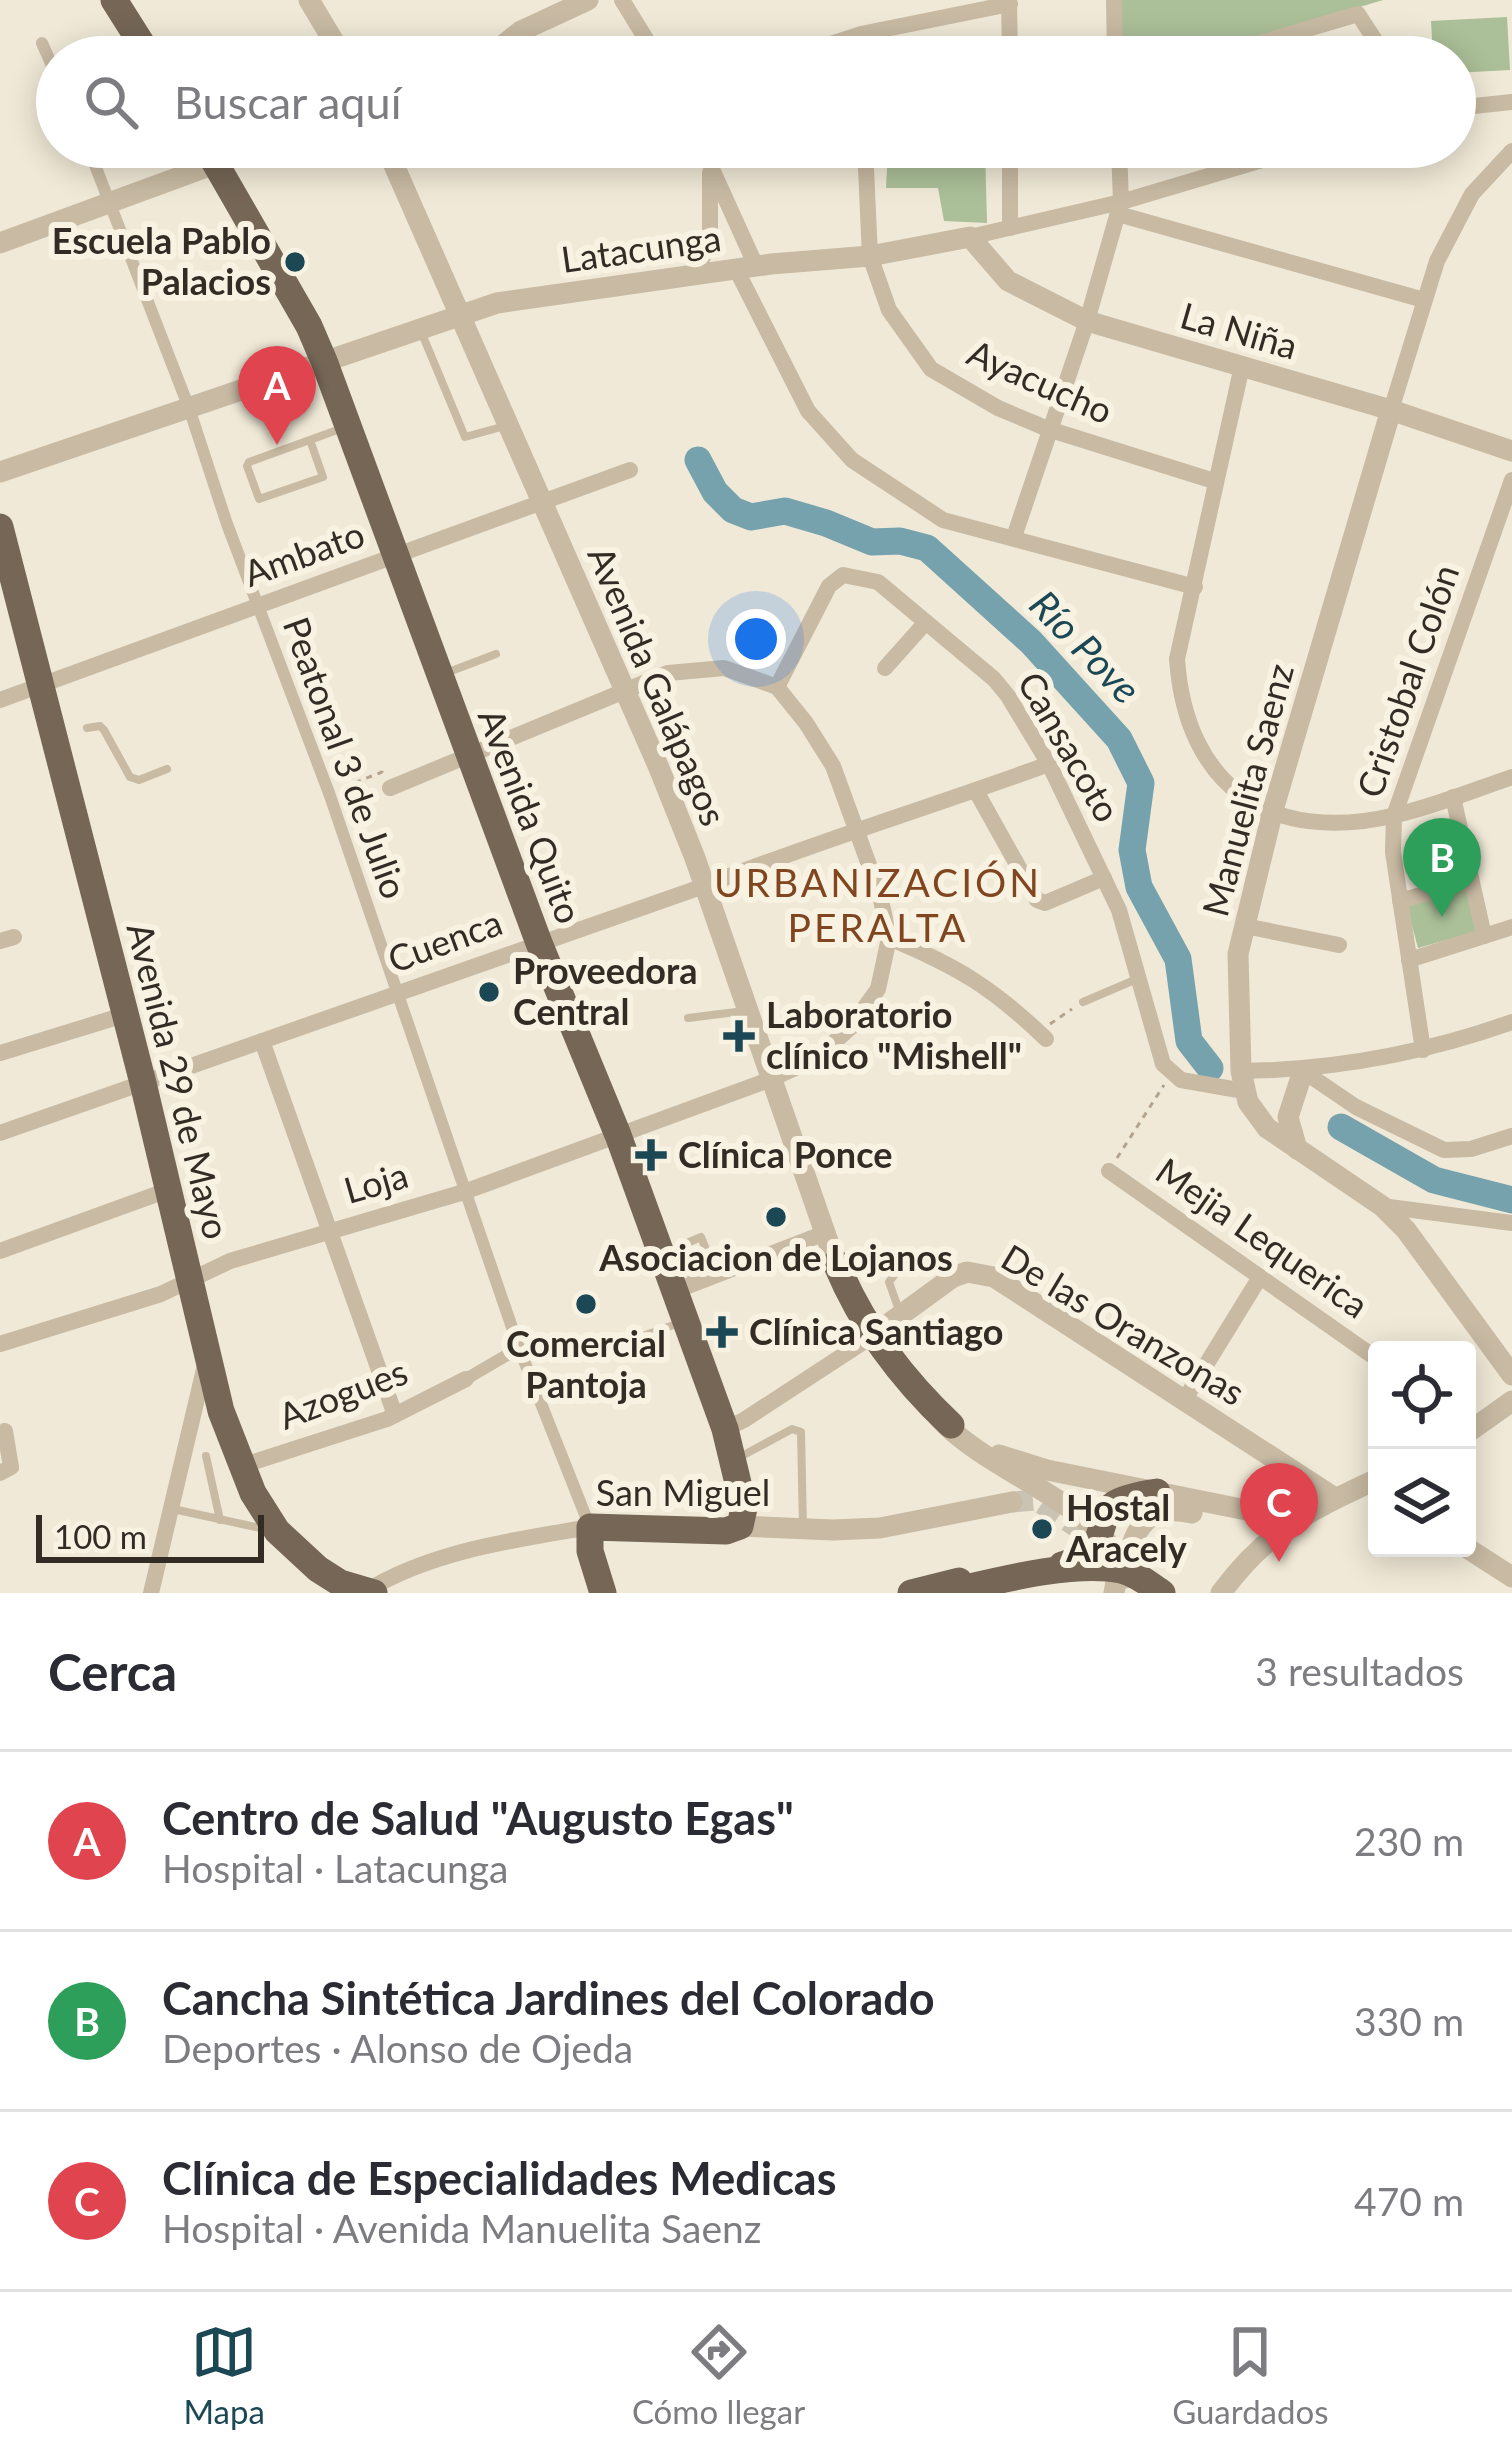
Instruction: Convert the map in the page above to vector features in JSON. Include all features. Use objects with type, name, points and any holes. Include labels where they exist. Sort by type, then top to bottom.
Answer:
[{"type":"main road","points":[[114,0],[137,36]]},
{"type":"main road","name":"Avenida Quito","points":[[218,168],[309,326],[324,361],[539,943],[685,1288],[686,1321],[725,1429],[744,1508],[740,1526]]},
{"type":"main road","name":"Avenida 29 de Mayo","points":[[0,527],[40,685],[57,730],[206,1358],[241,1466],[277,1531],[298,1552],[355,1591]]},
{"type":"main road","points":[[836,1263],[873,1335],[951,1424]]},
{"type":"main road","points":[[986,1576],[1081,1562],[1093,1551],[1108,1509],[1141,1498]]},
{"type":"main road","name":"San Miguel","points":[[590,1527],[726,1531],[740,1526]]},
{"type":"main road","points":[[590,1527],[590,1552],[603,1593]]},
{"type":"main road","points":[[910,1593],[1071,1558]]},
{"type":"main road","points":[[944,1593],[1048,1573],[1123,1582],[1162,1593]]},
{"type":"street","points":[[309,0],[330,36]]},
{"type":"street","points":[[516,36],[588,0]]},
{"type":"street","points":[[622,0],[644,36]]},
{"type":"street","points":[[1114,0],[1115,36]]},
{"type":"street","points":[[855,36],[1010,2],[1010,36]]},
{"type":"street","points":[[1284,36],[1358,14],[1372,36]]},
{"type":"street","points":[[1476,106],[1512,103]]},
{"type":"street","name":"Manuelita Saenz","points":[[1243,1081],[1238,953],[1273,810],[1437,261],[1472,194],[1512,151]]},
{"type":"street","name":"Peatonal 3 de Julio","points":[[97,168],[329,793],[519,1348],[590,1527]]},
{"type":"street","points":[[0,242],[182,168]]},
{"type":"street","name":"Avenida Galápagos","points":[[395,168],[627,690],[704,886],[836,1263],[873,1335],[947,1427],[1007,1472],[1090,1522],[1111,1548],[1123,1582]]},
{"type":"street","points":[[697,273],[710,238],[710,168]]},
{"type":"street","points":[[711,168],[746,268],[808,411],[852,460],[943,520],[1195,586]]},
{"type":"street","name":"Ayacucho","points":[[867,168],[870,256],[889,310],[931,369],[998,408],[1048,429],[1214,481]]},
{"type":"street","points":[[1010,168],[1010,228]]},
{"type":"street","points":[[1014,537],[1120,208],[1119,168]]},
{"type":"street","name":"Latacunga","points":[[0,472],[497,303],[697,273],[870,256],[1120,208],[1242,168]]},
{"type":"street","points":[[1120,208],[1424,300]]},
{"type":"street","name":"La Niña","points":[[970,237],[1008,281],[1087,321],[1391,410],[1512,451]]},
{"type":"street","points":[[1242,367],[1177,659],[1180,701],[1192,735],[1214,771],[1242,799],[1294,821],[1394,816],[1512,777]]},
{"type":"street","name":"Ambato","points":[[0,700],[631,470]]},
{"type":"street","name":"Cristobal Colón","points":[[1423,1050],[1393,852],[1394,816],[1512,480]]},
{"type":"street","name":"Cansacoto","points":[[777,687],[829,586],[843,575],[878,582],[994,679],[1049,764],[1119,910],[1163,1064],[1172,1074]]},
{"type":"street","points":[[885,668],[926,622]]},
{"type":"street","points":[[390,788],[668,673],[724,668],[777,687],[832,766],[880,895],[889,938],[954,965],[1004,998],[1042,1036]]},
{"type":"street","name":"Cuenca","points":[[0,1133],[1049,764]]},
{"type":"street","points":[[976,790],[1037,900],[1045,902],[1104,878]]},
{"type":"street","points":[[1453,796],[1484,936]]},
{"type":"street","points":[[1400,901],[1469,880]]},
{"type":"street","points":[[1245,926],[1339,945]]},
{"type":"street","points":[[1409,960],[1512,927]]},
{"type":"street","name":"Loja","points":[[0,1344],[160,1294],[190,1277],[464,1192],[815,1059],[850,1028],[878,989],[889,938]]},
{"type":"street","points":[[0,1053],[124,1015]]},
{"type":"street","points":[[1172,1074],[1181,1080],[1243,1081],[1423,1050],[1512,1022]]},
{"type":"street","points":[[262,1041],[395,1415]]},
{"type":"street","points":[[1303,1071],[1356,1107],[1444,1150],[1471,1149],[1512,1136]]},
{"type":"street","points":[[1297,1149],[1288,1118],[1303,1071]]},
{"type":"street","points":[[1243,1081],[1248,1102],[1267,1128],[1382,1206],[1406,1230],[1512,1375]]},
{"type":"street","name":"Mejia Lequerica","points":[[1109,1171],[1368,1353]]},
{"type":"street","points":[[0,1251],[168,1190]]},
{"type":"street","points":[[1382,1206],[1512,1223]]},
{"type":"street","points":[[685,1288],[825,1233]]},
{"type":"street","name":"De las Oranzonas","points":[[725,1429],[873,1335],[953,1276],[967,1272],[983,1274],[1335,1498]]},
{"type":"street","points":[[1185,1399],[1260,1277]]},
{"type":"street","name":"Avenida Galápagos","points":[[873,1335],[941,1410],[987,1448],[1028,1465],[1141,1498],[1271,1515],[1314,1508]]},
{"type":"street","points":[[466,1379],[519,1348]]},
{"type":"street","points":[[151,1593],[206,1358]]},
{"type":"street","name":"Azogues","points":[[241,1466],[395,1415],[466,1379]]},
{"type":"street","points":[[1476,1424],[1512,1401]]},
{"type":"street","points":[[0,1473],[10,1467],[5,1431]]},
{"type":"street","name":"Avenida Galápagos","points":[[1141,1498],[1156,1512],[1172,1509],[1281,1528],[1314,1508],[1368,1486]]},
{"type":"street","points":[[1123,1582],[1141,1498]]},
{"type":"street","name":"San Miguel","points":[[740,1526],[880,1528],[1012,1502]]},
{"type":"street","name":"San Miguel","points":[[355,1591],[455,1554],[590,1527]]},
{"type":"street","points":[[1221,1593],[1281,1528]]},
{"type":"street","points":[[1476,1553],[1512,1577]]},
{"type":"lane","points":[[420,327],[465,437],[506,426]]},
{"type":"lane","points":[[310,440],[323,477],[259,499],[249,462],[347,426]]},
{"type":"lane","points":[[439,675],[496,654]]},
{"type":"lane","points":[[87,728],[104,730],[130,777],[139,780],[167,769]]},
{"type":"lane","points":[[1083,1002],[1138,978]]},
{"type":"lane","points":[[688,1018],[746,1011]]},
{"type":"lane","points":[[685,1288],[681,1244],[702,1238],[717,1276]]},
{"type":"lane","points":[[900,1314],[889,1282],[911,1252]]},
{"type":"lane","points":[[604,1350],[686,1321]]},
{"type":"lane","points":[[733,1461],[792,1429],[801,1432],[803,1529]]},
{"type":"lane","points":[[206,1456],[220,1520]]},
{"type":"lane","points":[[170,1509],[277,1531]]},
{"type":"path","points":[[329,793],[382,772],[390,788]]},
{"type":"path","points":[[1042,1036],[1083,1002]]},
{"type":"path","points":[[1109,1171],[1172,1074]]},
{"type":"green space","points":[[1114,0],[1383,0],[1264,36],[1115,36]]},
{"type":"green space","points":[[1507,17],[1510,70],[1476,72],[1476,36],[1432,36],[1431,21]]},
{"type":"green space","points":[[887,168],[986,168],[987,223],[944,221],[938,188],[886,188]]},
{"type":"green space","points":[[1466,887],[1478,931],[1418,948],[1406,903]]},
{"type":"waterway","name":"Río Pove","points":[[698,460],[715,492],[733,510],[751,517],[785,511],[872,542],[900,541],[927,548],[1031,642],[1119,739],[1141,783],[1132,850],[1139,887],[1178,959],[1189,1041],[1210,1068]]},
{"type":"waterway","name":"Río Pove","points":[[1341,1127],[1434,1180],[1512,1200]]},
{"type":"tunnel","points":[[1012,1502],[1036,1500],[1100,1543]]},
{"type":"place","name":"Escuela Pablo Palacios","points":[[295,262]]},
{"type":"place","name":"Centro de Salud \"Augusto Egas\"","points":[[277,445]]},
{"type":"place","name":"Cancha Sintética Jardines del Colorado","points":[[1442,917]]},
{"type":"place","name":"Proveedora Central","points":[[489,992]]},
{"type":"place","name":"Laboratorio clínico \"Mishell\"","points":[[739,1036]]},
{"type":"place","name":"Clínica Ponce","points":[[651,1155]]},
{"type":"place","name":"Asociacion de Lojanos","points":[[776,1217]]},
{"type":"place","name":"Comercial Pantoja","points":[[586,1304]]},
{"type":"place","name":"Clínica Santiago","points":[[722,1332]]},
{"type":"place","name":"Hostal Aracely","points":[[1042,1529]]},
{"type":"place","name":"Clínica de Especialidades Medicas","points":[[1279,1562]]},
{"type":"district","name":"URBANIZACIÓN PERALTA","points":[[878,906]]}]
